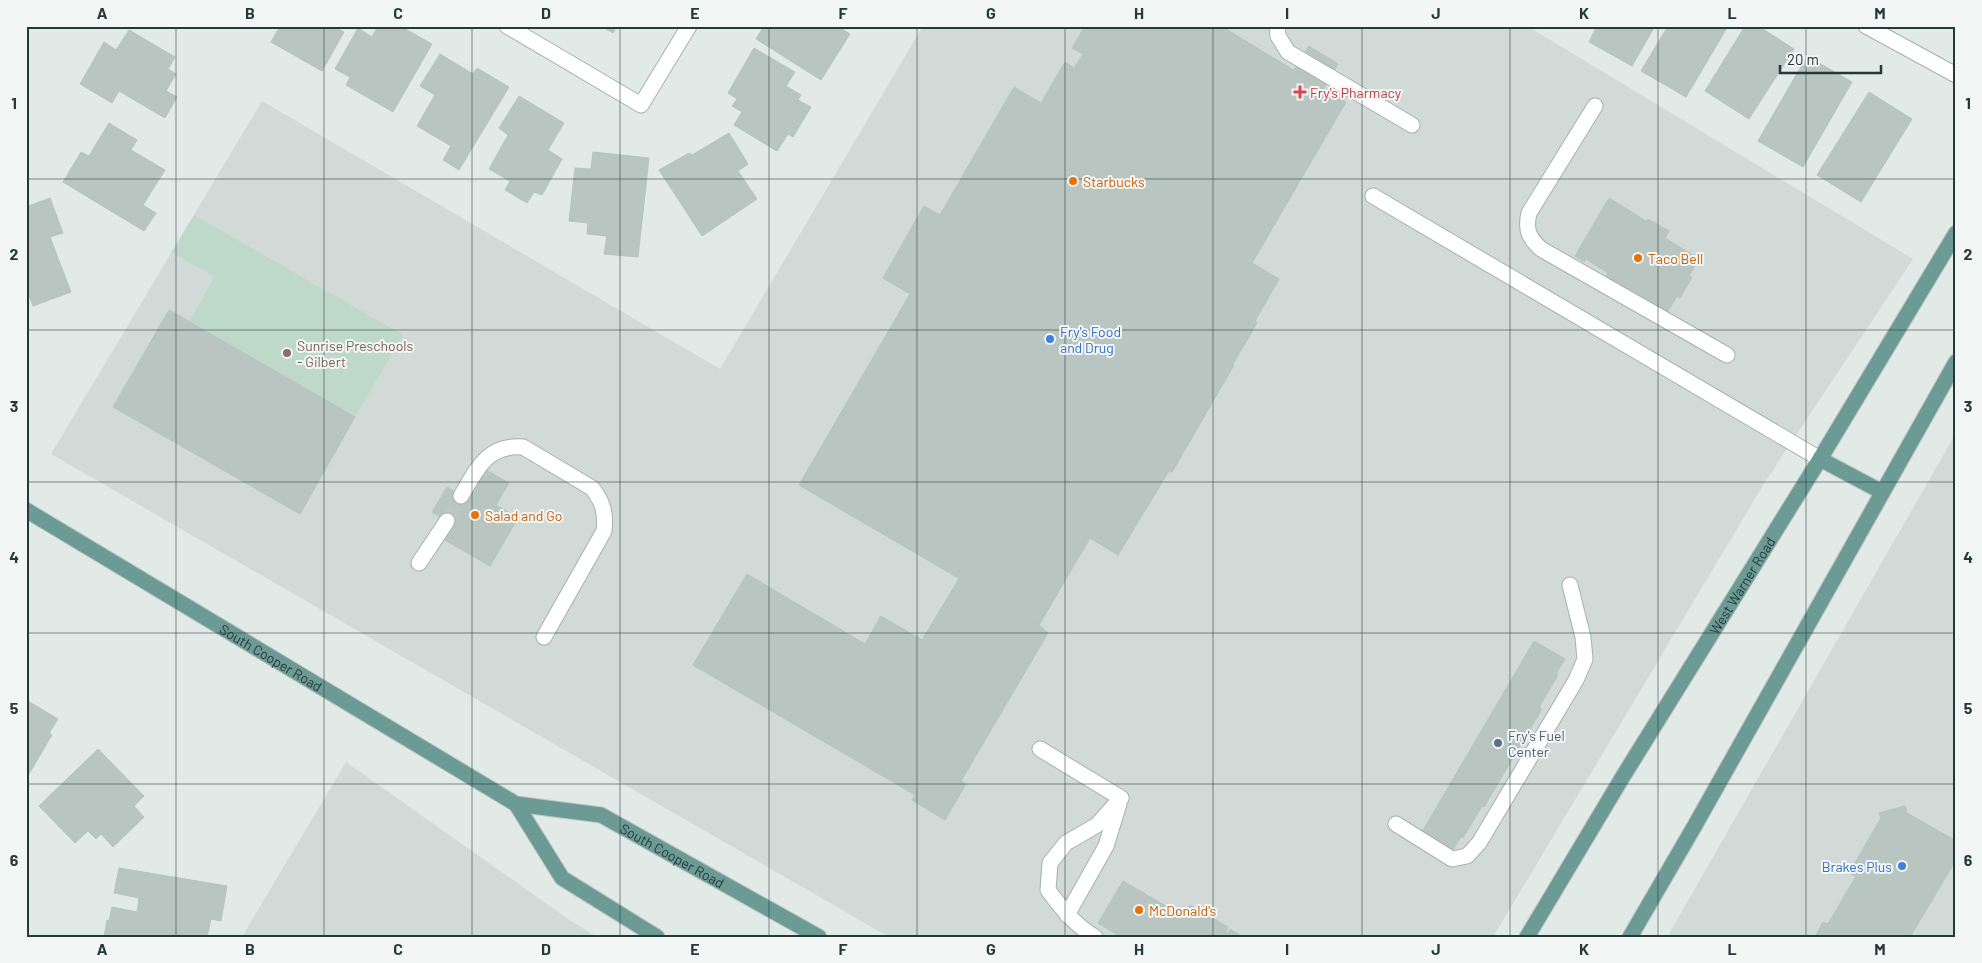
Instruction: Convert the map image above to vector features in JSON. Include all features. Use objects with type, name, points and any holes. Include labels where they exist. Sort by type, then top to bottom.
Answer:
[{"type":"main road","name":"West Warner Road","points":[[1528,937],[1622,778],[1820,459],[1956,233]]},
{"type":"main road","points":[[1630,937],[1956,362]]},
{"type":"main road","points":[[1820,459],[1882,492]]},
{"type":"main road","name":"South Cooper Road","points":[[26,510],[516,804],[601,815],[820,937]]},
{"type":"main road","name":"South Cooper Road","points":[[516,804],[562,878],[657,937]]},
{"type":"street","points":[[507,26],[641,105],[689,26]]},
{"type":"street","points":[[1277,26],[1278,36],[1288,52],[1412,125]]},
{"type":"street","points":[[1866,26],[1956,75]]},
{"type":"street","points":[[1595,106],[1528,214],[1526,224],[1528,233],[1541,249],[1727,354]]},
{"type":"street","points":[[1373,196],[1820,459]]},
{"type":"street","points":[[461,496],[486,456],[513,446],[523,447],[592,488],[598,496],[606,518],[604,531],[544,637]]},
{"type":"street","points":[[419,563],[446,521]]},
{"type":"street","points":[[1396,824],[1452,859],[1467,856],[1479,843],[1576,680],[1585,659],[1583,637],[1570,585]]},
{"type":"street","points":[[1040,749],[1120,798]]},
{"type":"street","points":[[1095,937],[1080,928],[1067,915],[1048,890],[1050,863],[1066,843],[1097,825],[1120,798]]},
{"type":"street","points":[[1067,915],[1106,846],[1120,798]]},
{"type":"shaded area","points":[[923,26],[1527,26],[1913,259],[1765,482],[1493,937],[889,937],[51,454],[262,101],[720,369]]},
{"type":"shaded area","points":[[1956,433],[1956,937],[1669,937],[1670,932]]},
{"type":"shaded area","points":[[346,762],[568,919],[597,937],[242,937]]},
{"type":"green space","points":[[194,215],[403,335],[355,417],[189,321],[215,277],[172,252]]},
{"type":"building","points":[[280,26],[333,26],[344,32],[322,71],[271,42]]},
{"type":"building","points":[[378,26],[384,29],[386,26],[400,26],[432,44],[393,112],[346,85],[350,77],[335,69],[358,28],[372,37]]},
{"type":"building","points":[[601,26],[617,26],[613,33]]},
{"type":"building","points":[[764,26],[844,26],[842,29],[850,34],[821,80],[756,39]]},
{"type":"building","points":[[1085,26],[1221,26],[1346,102],[1252,263],[1279,279],[1255,321],[1257,323],[1234,365],[1172,472],[1169,471],[1118,555],[1090,538],[1039,625],[799,485],[910,294],[883,278],[924,206],[940,215],[1014,87],[1041,103],[1065,62],[1074,68],[1083,54],[1072,48]]},
{"type":"building","points":[[1597,26],[1655,26],[1632,66],[1589,42]]},
{"type":"building","points":[[1668,26],[1728,26],[1686,97],[1641,71]]},
{"type":"building","points":[[1745,26],[1758,26],[1794,49],[1749,119],[1705,91]]},
{"type":"building","points":[[129,30],[175,57],[168,69],[176,74],[166,91],[177,97],[165,118],[119,91],[112,103],[80,84],[104,42],[116,50]]},
{"type":"building","points":[[1309,46],[1338,64],[1324,88],[1294,70]]},
{"type":"building","points":[[754,48],[795,72],[786,86],[801,95],[798,100],[811,107],[793,137],[788,134],[777,151],[734,125],[742,112],[732,106],[737,99],[728,93]]},
{"type":"building","points":[[440,54],[473,74],[477,68],[509,87],[459,170],[443,160],[451,146],[417,126],[435,95],[420,86]]},
{"type":"building","points":[[1807,56],[1852,82],[1803,167],[1758,141]]},
{"type":"building","points":[[1869,92],[1912,119],[1861,202],[1817,175]]},
{"type":"building","points":[[519,96],[564,123],[548,150],[562,159],[542,195],[534,192],[527,203],[505,190],[510,181],[489,169],[508,135],[499,128]]},
{"type":"building","points":[[109,123],[137,140],[131,150],[165,170],[143,205],[156,213],[144,231],[63,182],[81,152],[89,156]]},
{"type":"building","points":[[729,133],[748,164],[738,171],[757,199],[702,236],[659,170],[689,153],[692,155]]},
{"type":"building","points":[[593,152],[649,158],[638,257],[604,254],[607,236],[587,234],[588,223],[569,221],[575,168],[591,169]]},
{"type":"building","points":[[50,198],[63,233],[50,237],[71,292],[33,306],[26,288],[26,207]]},
{"type":"building","points":[[1609,198],[1646,221],[1648,219],[1669,231],[1665,238],[1699,259],[1689,276],[1692,277],[1680,298],[1677,296],[1667,313],[1625,287],[1623,290],[1605,279],[1608,273],[1586,259],[1584,262],[1575,256]]},
{"type":"building","points":[[169,310],[355,417],[300,514],[113,407]]},
{"type":"building","name":"Salad and Go","points":[[486,470],[509,483],[496,505],[518,518],[490,566],[445,540],[454,525],[432,512],[447,487],[468,500]]},
{"type":"building","points":[[747,574],[865,644],[881,616],[922,640],[959,579],[1039,625],[1048,633],[961,781],[966,784],[945,820],[912,800],[915,795],[693,665]]},
{"type":"building","points":[[1534,641],[1565,659],[1539,707],[1542,709],[1484,807],[1482,806],[1463,838],[1461,837],[1453,850],[1422,832]]},
{"type":"building","points":[[26,700],[58,719],[49,733],[52,735],[26,779]]},
{"type":"building","points":[[98,749],[144,796],[134,806],[144,817],[113,847],[101,834],[96,839],[88,831],[75,843],[39,806]]},
{"type":"building","name":"Brakes Plus","points":[[1905,806],[1907,813],[1956,841],[1956,860],[1910,937],[1815,937],[1823,922],[1828,924],[1856,876],[1849,873],[1881,818],[1879,813]]},
{"type":"building","points":[[119,868],[227,886],[221,921],[211,919],[207,937],[104,937],[112,907],[137,912],[139,898],[114,893]]},
{"type":"building","name":"McDonald's","points":[[1123,881],[1183,916],[1190,905],[1228,927],[1226,932],[1228,933],[1230,929],[1241,936],[1121,937],[1098,923]]},
{"type":"tunnel","points":[[447,521],[461,496]]},
{"type":"place","name":"Fry's Pharmacy","points":[[1300,92]]},
{"type":"place","name":"Starbucks","points":[[1073,181]]},
{"type":"place","name":"Taco Bell","points":[[1638,258]]},
{"type":"place","name":"Fry's Food and Drug","points":[[1050,339]]},
{"type":"place","name":"Sunrise Preschools - Gilbert","points":[[287,353]]},
{"type":"place","name":"Salad and Go","points":[[475,515]]},
{"type":"place","name":"Fry's Fuel Center","points":[[1498,743]]},
{"type":"place","name":"Brakes Plus","points":[[1902,866]]},
{"type":"place","name":"McDonald's","points":[[1139,910]]}]
